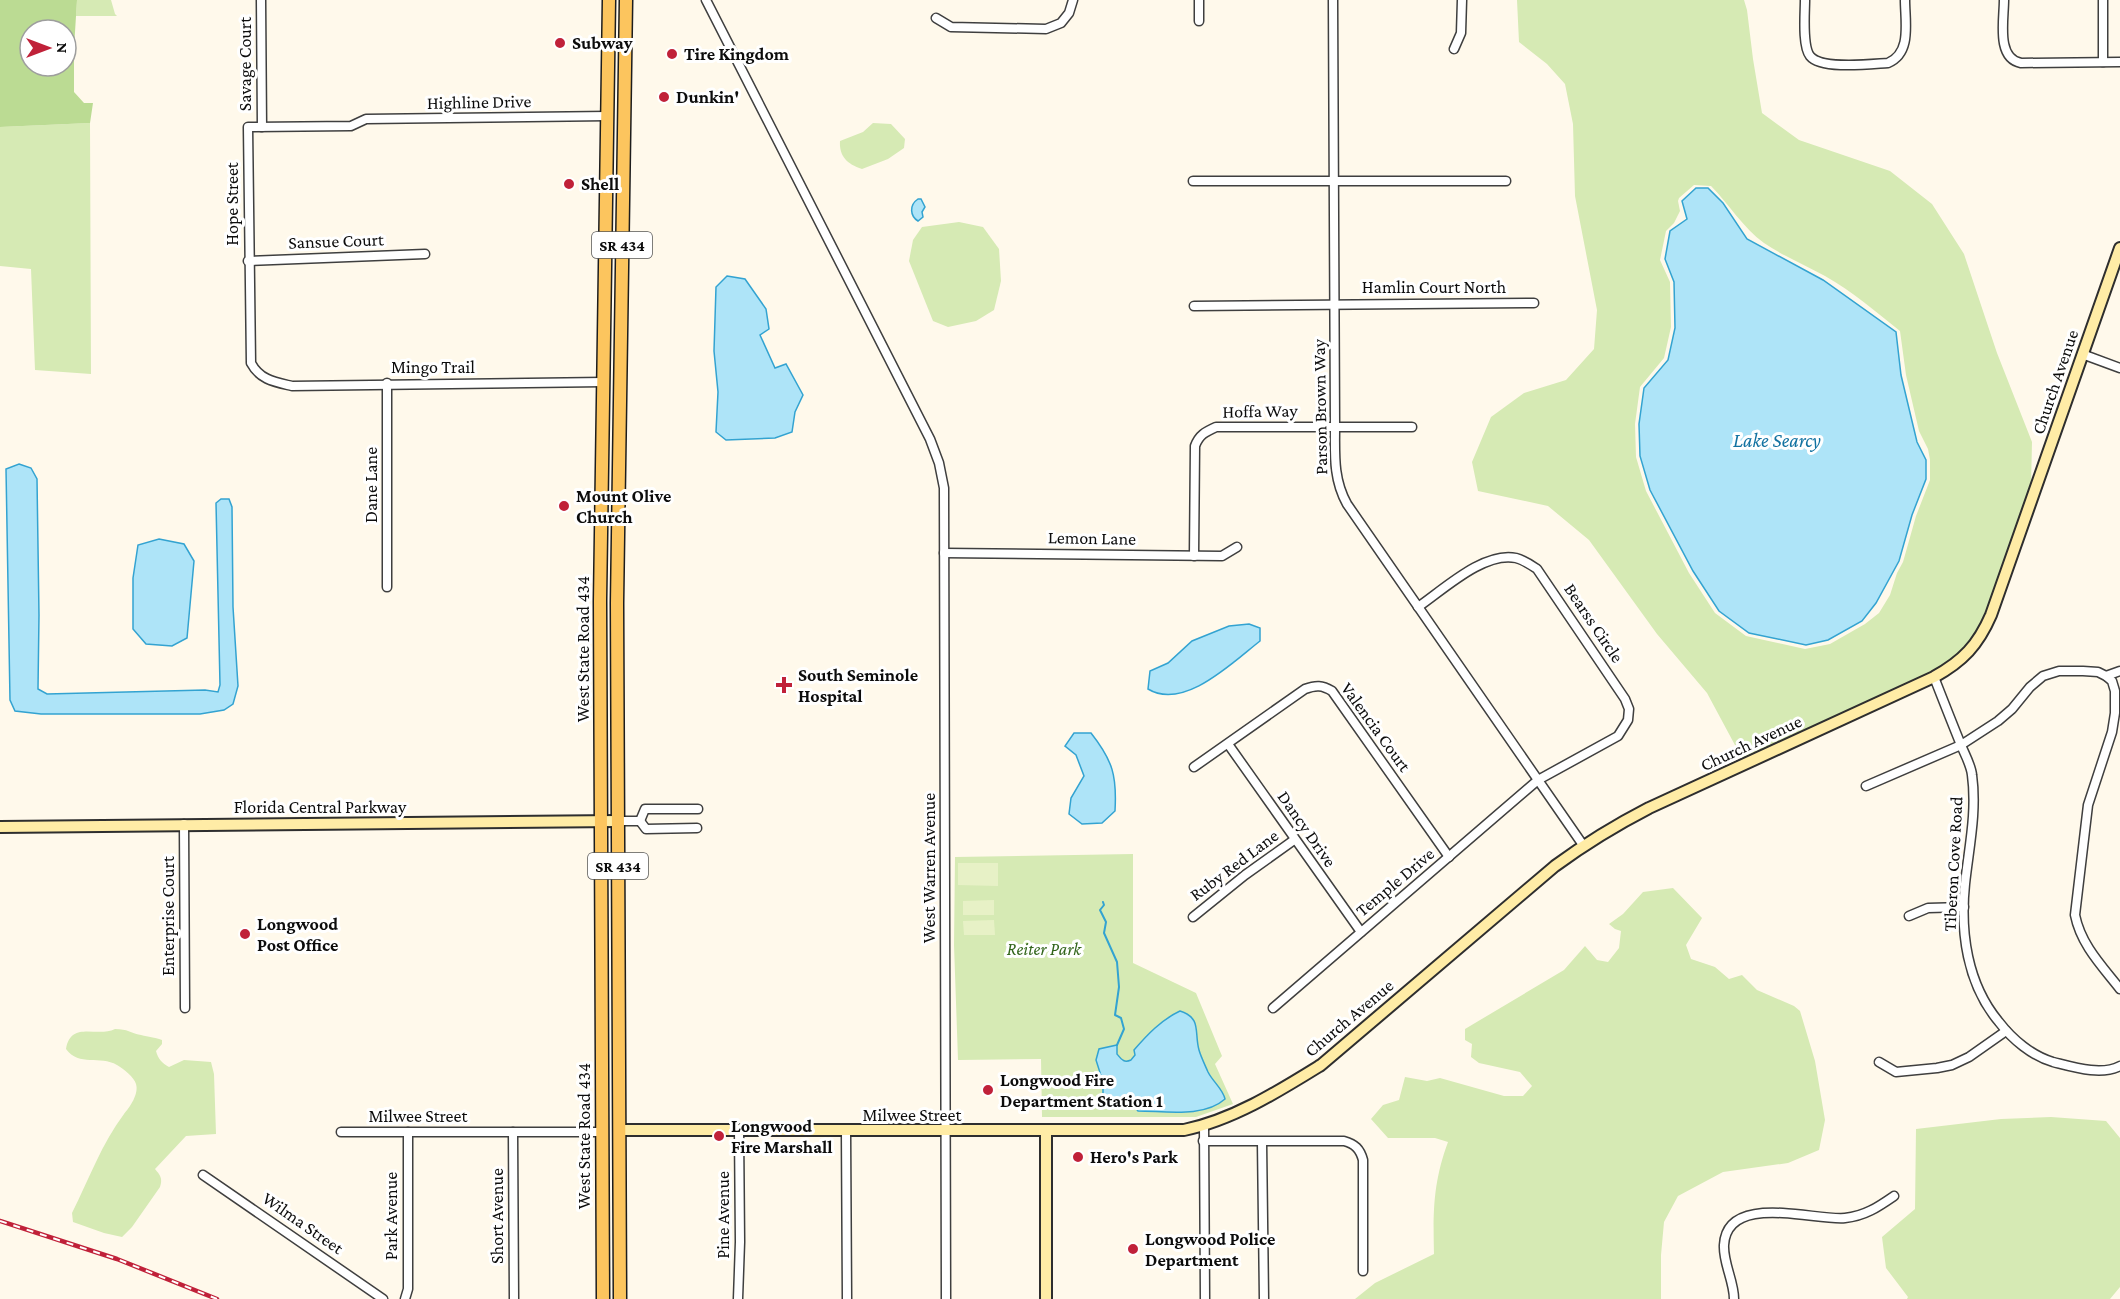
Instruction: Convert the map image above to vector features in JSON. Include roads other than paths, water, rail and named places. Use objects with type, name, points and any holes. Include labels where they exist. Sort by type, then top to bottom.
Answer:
[{"type":"main road","name":"West State Road 434","points":[[603,1299],[600,601],[609,0]]},
{"type":"main road","name":"West State Road 434","points":[[620,1299],[617,603],[626,0]]},
{"type":"main road","points":[[604,352],[620,381]]},
{"type":"main road","points":[[604,382],[611,389],[620,406]]},
{"type":"main road","points":[[603,1106],[609,1121],[619,1130]]},
{"type":"main road","points":[[603,1132],[619,1161]]},
{"type":"street","name":"Savage Court","points":[[261,0],[262,127]]},
{"type":"street","name":"West Warren Avenue","points":[[706,0],[930,439],[939,463],[944,488],[946,1299]]},
{"type":"street","points":[[936,18],[951,27],[1046,29],[1061,23],[1069,13],[1073,0]]},
{"type":"street","points":[[1199,0],[1199,21]]},
{"type":"street","name":"Parson Brown Way","points":[[1333,0],[1335,471],[1341,493],[1583,845]]},
{"type":"street","points":[[1454,49],[1461,33],[1462,0]]},
{"type":"street","points":[[1805,0],[1807,48],[1810,56],[1826,64],[1888,63],[1895,60],[1902,54],[1905,45],[1905,0]]},
{"type":"street","points":[[2004,0],[2004,46],[2008,56],[2014,62],[2120,62]]},
{"type":"street","points":[[2103,0],[2103,62]]},
{"type":"street","name":"Highline Drive","points":[[262,127],[351,126],[366,119],[608,117]]},
{"type":"street","name":"Hope Street","points":[[262,127],[248,128],[248,261],[251,363],[256,373],[264,377]]},
{"type":"street","points":[[1193,181],[1506,181]]},
{"type":"street","name":"Church Avenue","points":[[1204,1126],[1285,1087],[1321,1065],[1555,866],[1583,845],[1649,808],[1934,677],[1974,647],[1983,633],[1995,604],[2120,248]]},
{"type":"street","name":"Sansue Court","points":[[248,261],[425,254]]},
{"type":"street","name":"Hamlin Court North","points":[[1194,306],[1534,303]]},
{"type":"street","points":[[2082,354],[2120,368]]},
{"type":"street","name":"Mingo Trail","points":[[264,377],[292,386],[604,382]]},
{"type":"street","name":"Dane Lane","points":[[387,383],[387,587]]},
{"type":"street","points":[[1335,427],[1412,427]]},
{"type":"street","name":"Hoffa Way","points":[[1194,556],[1195,446],[1198,438],[1216,428],[1335,427]]},
{"type":"street","name":"Lemon Lane","points":[[944,553],[1222,556],[1237,547]]},
{"type":"street","name":"Bearss Circle","points":[[1418,607],[1481,564],[1492,560],[1503,557],[1516,558],[1537,569],[1625,699],[1629,709],[1628,720],[1618,736],[1538,780]]},
{"type":"street","points":[[1866,786],[1961,745],[1998,721],[2043,676],[2059,671],[2083,671],[2098,672],[2106,676],[2118,691],[2112,732],[2088,805],[2075,915],[2083,942],[2120,990]]},
{"type":"street","points":[[2106,676],[2120,671]]},
{"type":"street","name":"Tiberon Cove Road","points":[[1934,677],[1972,771],[1974,821],[1964,907],[1965,936],[1976,984],[1989,1010],[2006,1032],[2028,1049],[2050,1061],[2102,1071],[2120,1066]]},
{"type":"street","name":"Valencia Court","points":[[1194,767],[1305,689],[1323,686],[1332,691],[1449,857]]},
{"type":"street","name":"Dancy Drive","points":[[1228,744],[1361,932]]},
{"type":"street","name":"Temple Drive","points":[[1273,1008],[1538,780]]},
{"type":"street","name":"Florida Central Parkway","points":[[640,821],[645,809],[698,809]]},
{"type":"street","name":"Florida Central Parkway","points":[[0,827],[640,821]]},
{"type":"street","name":"Florida Central Parkway","points":[[640,821],[646,829],[697,828]]},
{"type":"street","name":"Enterprise Court","points":[[184,824],[185,1008]]},
{"type":"street","name":"Ruby Red Lane","points":[[1193,917],[1245,875],[1294,840]]},
{"type":"street","points":[[1909,916],[1928,908],[1964,907]]},
{"type":"street","points":[[1879,1062],[1896,1072],[1952,1065],[1969,1057],[2006,1032]]},
{"type":"street","points":[[1204,1126],[1205,1299]]},
{"type":"street","name":"Milwee Street","points":[[619,1130],[1159,1131],[1204,1126]]},
{"type":"street","name":"Pine Avenue","points":[[738,1299],[739,1130]]},
{"type":"street","points":[[846,1131],[847,1299]]},
{"type":"street","points":[[1046,1131],[1046,1299]]},
{"type":"street","name":"Milwee Street","points":[[341,1132],[603,1132]]},
{"type":"street","name":"Park Avenue","points":[[405,1299],[408,1288],[408,1132]]},
{"type":"street","name":"Short Avenue","points":[[513,1132],[514,1299]]},
{"type":"street","points":[[1203,1141],[1344,1141],[1352,1143],[1358,1148],[1363,1160],[1363,1271]]},
{"type":"street","points":[[1262,1142],[1264,1299]]},
{"type":"street","name":"Wilma Street","points":[[203,1174],[383,1299]]},
{"type":"street","points":[[1734,1299],[1734,1289],[1724,1246],[1727,1231],[1735,1221],[1762,1213],[1781,1212],[1841,1219],[1870,1213],[1894,1196]]},
{"type":"water","name":"Lake Searcy","points":[[1696,188],[1708,188],[1723,203],[1747,239],[1823,280],[1896,332],[1901,375],[1917,442],[1926,460],[1926,479],[1912,515],[1899,561],[1876,603],[1862,621],[1828,640],[1806,645],[1749,633],[1719,611],[1693,571],[1650,490],[1640,456],[1639,424],[1644,388],[1668,360],[1675,328],[1674,282],[1665,259],[1670,231],[1687,219],[1682,201]]},
{"type":"water","points":[[921,199],[925,207],[922,212],[923,217],[918,221],[913,216],[912,210],[913,204]]},
{"type":"water","points":[[727,276],[745,279],[766,309],[769,329],[760,335],[775,368],[786,364],[803,395],[795,412],[792,432],[775,438],[726,440],[716,432],[718,392],[714,351],[716,287]]},
{"type":"water","points":[[19,464],[31,468],[37,479],[38,689],[47,694],[205,690],[218,692],[220,685],[216,503],[221,499],[229,499],[232,507],[233,607],[238,686],[233,704],[224,710],[200,714],[41,714],[15,711],[10,700],[6,469]]},
{"type":"water","points":[[159,539],[184,544],[194,561],[187,638],[172,646],[146,644],[133,629],[133,578],[138,545]]},
{"type":"water","points":[[1249,624],[1260,628],[1260,641],[1207,681],[1177,694],[1162,694],[1148,689],[1150,671],[1168,663],[1192,641],[1229,626]]},
{"type":"water","points":[[1074,733],[1091,733],[1112,769],[1115,811],[1102,823],[1082,824],[1069,814],[1071,798],[1084,776],[1076,755],[1065,746]]},
{"type":"water","points":[[1180,1011],[1192,1018],[1196,1026],[1201,1055],[1208,1072],[1225,1099],[1206,1109],[1184,1112],[1138,1111],[1126,1096],[1121,1097],[1115,1103],[1106,1104],[1103,1097],[1103,1082],[1096,1060],[1099,1049],[1117,1045],[1117,1054],[1120,1058],[1129,1061],[1135,1055],[1134,1050],[1149,1033]]},
{"type":"waterway","points":[[1103,902],[1104,905],[1100,910],[1106,922],[1104,933],[1117,962],[1119,987],[1115,1015],[1121,1018],[1124,1029],[1117,1045]]},
{"type":"railway","points":[[0,1221],[117,1259],[217,1299]]},
{"type":"place","name":"Subway","points":[[560,43]]},
{"type":"place","name":"Tire Kingdom","points":[[672,54]]},
{"type":"place","name":"Dunkin'","points":[[664,97]]},
{"type":"place","name":"Shell","points":[[569,184]]},
{"type":"place","name":"Mount Olive Church","points":[[564,506]]},
{"type":"place","name":"South Seminole Hospital","points":[[784,685]]},
{"type":"place","name":"Longwood Post Office","points":[[245,934]]},
{"type":"place","name":"Longwood Fire Department Station 1","points":[[988,1090]]},
{"type":"place","name":"Longwood Fire Marshall","points":[[719,1136]]},
{"type":"place","name":"Hero's Park","points":[[1078,1157]]},
{"type":"place","name":"Longwood Police Department","points":[[1133,1249]]},
{"type":"park label","name":"Reiter Park","points":[[1044,949]]}]
